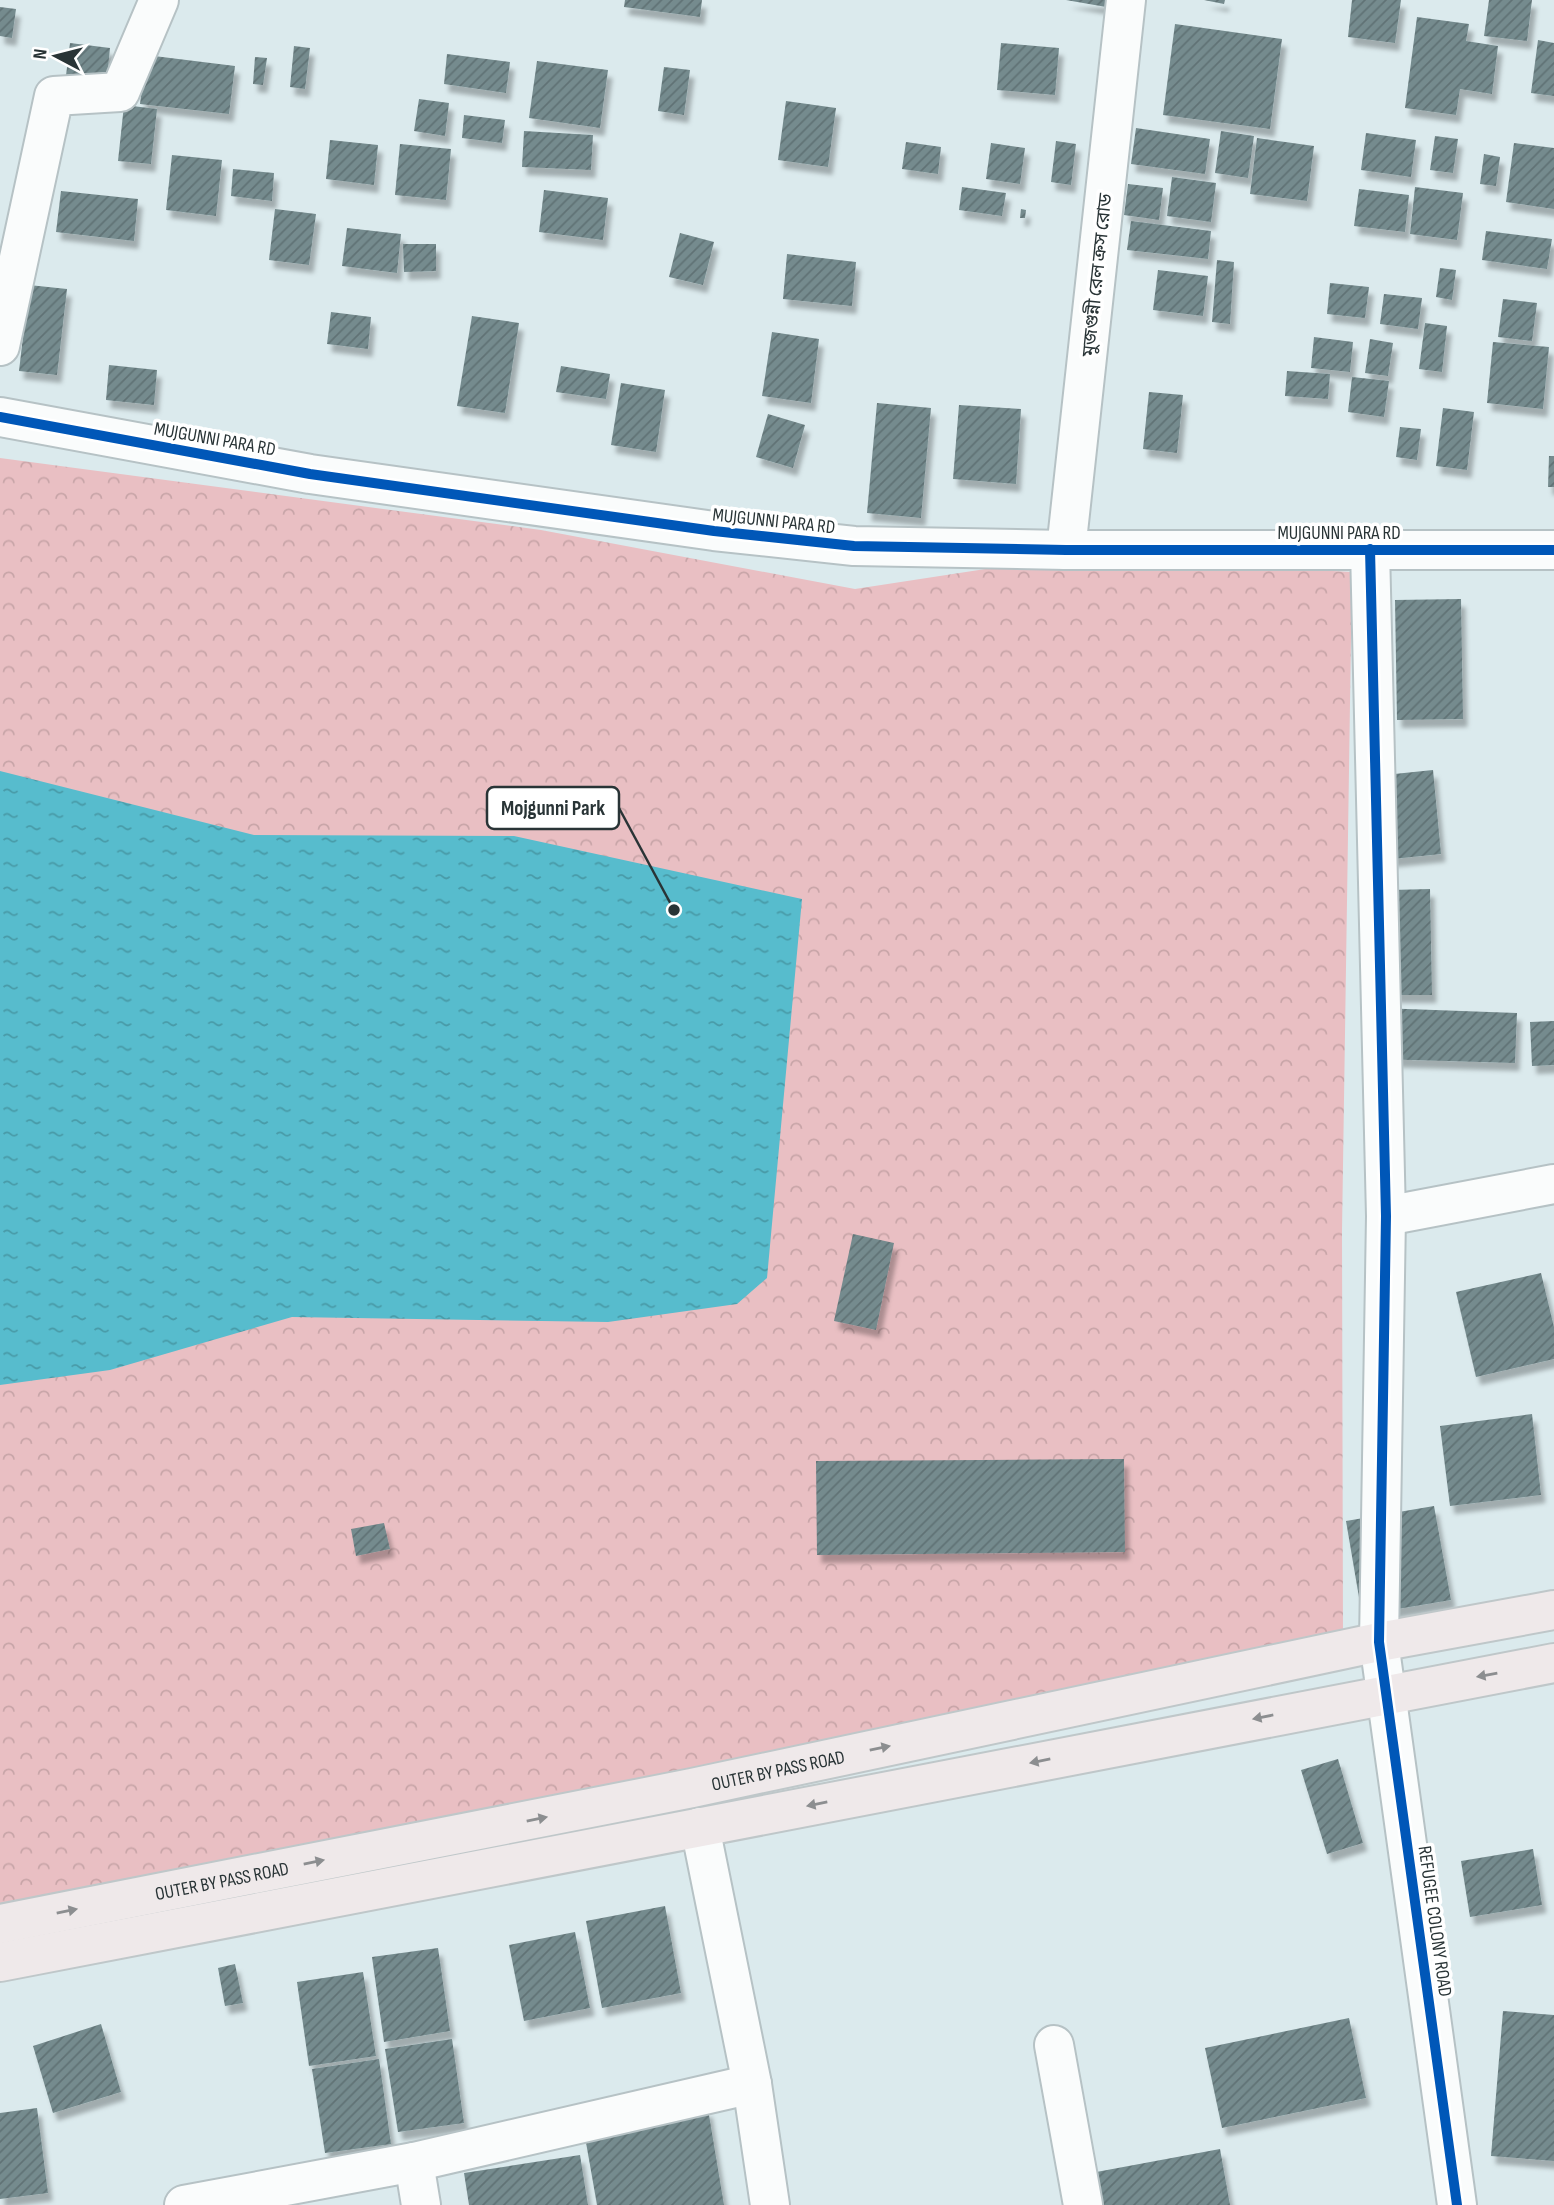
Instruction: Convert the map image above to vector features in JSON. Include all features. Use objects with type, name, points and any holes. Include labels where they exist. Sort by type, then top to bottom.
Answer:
[{"type":"main road","name":"OUTER BY PASS ROAD","points":[[0,1924],[692,1788],[1379,1642],[1554,1610]]},
{"type":"main road","name":"OUTER BY PASS ROAD","points":[[0,1962],[1554,1662]]},
{"type":"street","points":[[0,346],[54,96],[120,92],[159,0]]},
{"type":"street","name":"মুজগুন্নী রেল ক্রস রোড","points":[[1066,550],[1126,0]]},
{"type":"street","name":"MUJGUNNI PARA RD","points":[[0,417],[310,474],[714,531],[855,546],[1066,550],[1554,550]]},
{"type":"street","name":"REFUGEE COLONY ROAD","points":[[1370,549],[1386,1216],[1379,1642],[1457,2205]]},
{"type":"street","points":[[1386,1216],[1554,1184]]},
{"type":"street","points":[[700,1827],[752,2084],[770,2205]]},
{"type":"street","points":[[1054,2045],[1083,2205]]},
{"type":"street","points":[[184,2205],[414,2162],[752,2084]]},
{"type":"street","points":[[414,2162],[421,2205]]},
{"type":"green space","points":[[0,458],[541,530],[855,589],[1064,557],[1352,572],[1342,1232],[1343,1635],[0,1914]]},
{"type":"water","points":[[0,771],[254,835],[514,836],[802,899],[767,1278],[737,1304],[608,1322],[292,1317],[110,1370],[0,1385]]},
{"type":"building","points":[[625,0],[702,0],[700,17],[624,7]]},
{"type":"building","points":[[1066,0],[1107,0],[1106,7]]},
{"type":"building","points":[[1204,0],[1225,0],[1224,4]]},
{"type":"building","points":[[1352,0],[1401,0],[1395,43],[1348,37]]},
{"type":"building","points":[[1489,0],[1532,0],[1527,41],[1484,36]]},
{"type":"building","points":[[0,7],[16,9],[12,38],[0,36]]},
{"type":"building","points":[[1417,17],[1469,24],[1466,41],[1498,46],[1492,94],[1460,89],[1456,115],[1405,108]]},
{"type":"building","points":[[1175,24],[1282,39],[1270,129],[1163,115]]},
{"type":"building","points":[[1538,40],[1554,43],[1554,96],[1531,93]]},
{"type":"building","points":[[70,43],[110,48],[105,97],[64,92]]},
{"type":"building","points":[[1001,43],[1059,48],[1055,95],[997,90]]},
{"type":"building","points":[[294,46],[310,48],[305,89],[290,87]]},
{"type":"building","points":[[447,54],[510,62],[506,93],[444,84]]},
{"type":"building","points":[[146,55],[235,66],[229,114],[140,104]]},
{"type":"building","points":[[255,57],[267,58],[263,85],[253,84]]},
{"type":"building","points":[[537,61],[608,70],[600,128],[529,118]]},
{"type":"building","points":[[664,67],[690,70],[684,115],[658,111]]},
{"type":"building","points":[[419,99],[449,103],[445,136],[414,131]]},
{"type":"building","points":[[786,101],[836,108],[828,167],[778,160]]},
{"type":"building","points":[[124,105],[157,109],[151,164],[118,161]]},
{"type":"building","points":[[464,115],[505,120],[502,143],[462,138]]},
{"type":"building","points":[[1136,128],[1210,139],[1205,174],[1131,164]]},
{"type":"building","points":[[524,131],[593,135],[591,170],[522,167]]},
{"type":"building","points":[[1221,131],[1254,136],[1248,178],[1215,173]]},
{"type":"building","points":[[1366,133],[1416,140],[1411,177],[1361,170]]},
{"type":"building","points":[[1435,136],[1458,139],[1453,173],[1430,170]]},
{"type":"building","points":[[1257,138],[1314,146],[1307,201],[1250,194]]},
{"type":"building","points":[[330,140],[378,145],[374,185],[326,179]]},
{"type":"building","points":[[1056,141],[1076,144],[1071,185],[1051,182]]},
{"type":"building","points":[[906,142],[941,147],[938,174],[902,169]]},
{"type":"building","points":[[991,143],[1025,148],[1020,184],[986,179]]},
{"type":"building","points":[[1514,143],[1554,148],[1554,209],[1506,202]]},
{"type":"building","points":[[400,144],[451,149],[446,200],[395,195]]},
{"type":"building","points":[[1484,154],[1500,157],[1496,186],[1480,184]]},
{"type":"building","points":[[172,155],[222,160],[216,216],[166,210]]},
{"type":"building","points":[[233,169],[274,173],[272,201],[231,196]]},
{"type":"building","points":[[1172,177],[1216,183],[1211,222],[1167,216]]},
{"type":"building","points":[[1128,184],[1163,188],[1159,220],[1124,215]]},
{"type":"building","points":[[962,187],[1006,193],[1002,216],[959,210]]},
{"type":"building","points":[[1415,187],[1463,193],[1457,240],[1410,234]]},
{"type":"building","points":[[1359,189],[1409,195],[1405,232],[1354,226]]},
{"type":"building","points":[[544,190],[608,198],[603,240],[539,232]]},
{"type":"building","points":[[61,191],[138,199],[134,241],[56,232]]},
{"type":"building","points":[[275,209],[316,214],[309,265],[269,260]]},
{"type":"building","points":[[1021,209],[1026,210],[1025,218],[1020,218]]},
{"type":"building","points":[[1131,221],[1211,231],[1208,259],[1127,250]]},
{"type":"building","points":[[347,228],[401,234],[397,273],[342,266]]},
{"type":"building","points":[[1486,231],[1552,239],[1547,269],[1482,260]]},
{"type":"building","points":[[680,233],[714,242],[703,285],[669,277]]},
{"type":"building","points":[[403,244],[436,244],[436,271],[404,272]]},
{"type":"building","points":[[787,254],[856,262],[852,306],[783,299]]},
{"type":"building","points":[[1217,260],[1234,262],[1230,324],[1212,322]]},
{"type":"building","points":[[1440,268],[1456,270],[1452,300],[1436,297]]},
{"type":"building","points":[[1158,270],[1208,276],[1203,316],[1153,310]]},
{"type":"building","points":[[1330,283],[1369,287],[1365,318],[1327,314]]},
{"type":"building","points":[[29,285],[67,289],[57,375],[19,371]]},
{"type":"building","points":[[1384,294],[1422,298],[1418,329],[1380,324]]},
{"type":"building","points":[[1503,299],[1537,303],[1532,341],[1498,337]]},
{"type":"building","points":[[331,312],[371,317],[368,349],[327,344]]},
{"type":"building","points":[[472,316],[519,323],[505,413],[457,406]]},
{"type":"building","points":[[1425,323],[1447,326],[1442,372],[1419,369]]},
{"type":"building","points":[[772,332],[819,339],[811,403],[762,396]]},
{"type":"building","points":[[1314,337],[1353,342],[1350,372],[1311,368]]},
{"type":"building","points":[[1370,339],[1393,343],[1388,376],[1365,373]]},
{"type":"building","points":[[1493,342],[1549,347],[1543,409],[1487,403]]},
{"type":"building","points":[[109,365],[157,370],[154,405],[106,400]]},
{"type":"building","points":[[561,366],[610,374],[606,399],[556,392]]},
{"type":"building","points":[[1287,371],[1330,374],[1328,399],[1285,396]]},
{"type":"building","points":[[1352,377],[1389,381],[1384,417],[1348,412]]},
{"type":"building","points":[[621,383],[665,390],[656,452],[611,445]]},
{"type":"building","points":[[1149,392],[1183,395],[1177,453],[1143,449]]},
{"type":"building","points":[[877,403],[931,408],[921,518],[867,513]]},
{"type":"building","points":[[959,405],[1021,409],[1016,484],[953,479]]},
{"type":"building","points":[[1443,408],[1474,412],[1467,470],[1436,466]]},
{"type":"building","points":[[768,414],[805,425],[793,468],[756,457]]},
{"type":"building","points":[[1400,427],[1421,429],[1417,460],[1396,457]]},
{"type":"building","points":[[1549,456],[1554,456],[1554,487],[1548,487]]},
{"type":"building","points":[[1461,599],[1463,719],[1397,720],[1395,600]]},
{"type":"building","points":[[1433,770],[1441,854],[1383,860],[1375,776]]},
{"type":"building","points":[[1430,889],[1432,995],[1394,995],[1392,890]]},
{"type":"building","points":[[1379,1008],[1517,1013],[1515,1063],[1377,1059]]},
{"type":"building","points":[[1554,1021],[1554,1065],[1532,1066],[1530,1022]]},
{"type":"building","points":[[853,1234],[894,1243],[876,1330],[834,1321]]},
{"type":"building","points":[[1541,1273],[1554,1327],[1554,1359],[1476,1377],[1456,1292]]},
{"type":"building","points":[[1532,1414],[1541,1495],[1450,1506],[1440,1426]]},
{"type":"building","points":[[1124,1459],[1125,1552],[817,1555],[816,1461]]},
{"type":"building","points":[[1434,1506],[1451,1600],[1362,1615],[1346,1521]]},
{"type":"building","points":[[384,1523],[390,1549],[356,1556],[351,1529]]},
{"type":"building","points":[[1338,1759],[1363,1843],[1327,1854],[1301,1770]]},
{"type":"building","points":[[1533,1849],[1542,1905],[1470,1917],[1461,1861]]},
{"type":"building","points":[[665,1906],[681,1993],[602,2008],[586,1921]]},
{"type":"building","points":[[575,1932],[590,2008],[524,2021],[509,1945]]},
{"type":"building","points":[[438,1948],[450,2031],[384,2042],[372,1957]]},
{"type":"building","points":[[235,1964],[243,2003],[225,2006],[218,1968]]},
{"type":"building","points":[[363,1972],[376,2056],[309,2066],[297,1982]]},
{"type":"building","points":[[1503,2011],[1554,2015],[1554,2161],[1491,2156]]},
{"type":"building","points":[[1349,2018],[1366,2098],[1222,2128],[1205,2048]]},
{"type":"building","points":[[101,2024],[121,2092],[53,2113],[33,2046]]},
{"type":"building","points":[[452,2039],[464,2123],[398,2132],[385,2049]]},
{"type":"building","points":[[379,2059],[391,2144],[325,2153],[312,2069]]},
{"type":"building","points":[[37,2108],[48,2193],[0,2199],[0,2113]]},
{"type":"building","points":[[708,2109],[724,2205],[597,2205],[584,2131]]},
{"type":"building","points":[[1220,2149],[1230,2205],[1097,2205],[1091,2173]]},
{"type":"building","points":[[580,2155],[588,2205],[469,2205],[464,2173]]},
{"type":"cycle path","points":[[0,417],[310,474],[714,531],[854,546],[1066,550],[1554,550]]},
{"type":"cycle path","points":[[1370,549],[1386,1216],[1379,1642],[1457,2205]]},
{"type":"place","name":"Mojgunni Park","points":[[674,910]]}]
